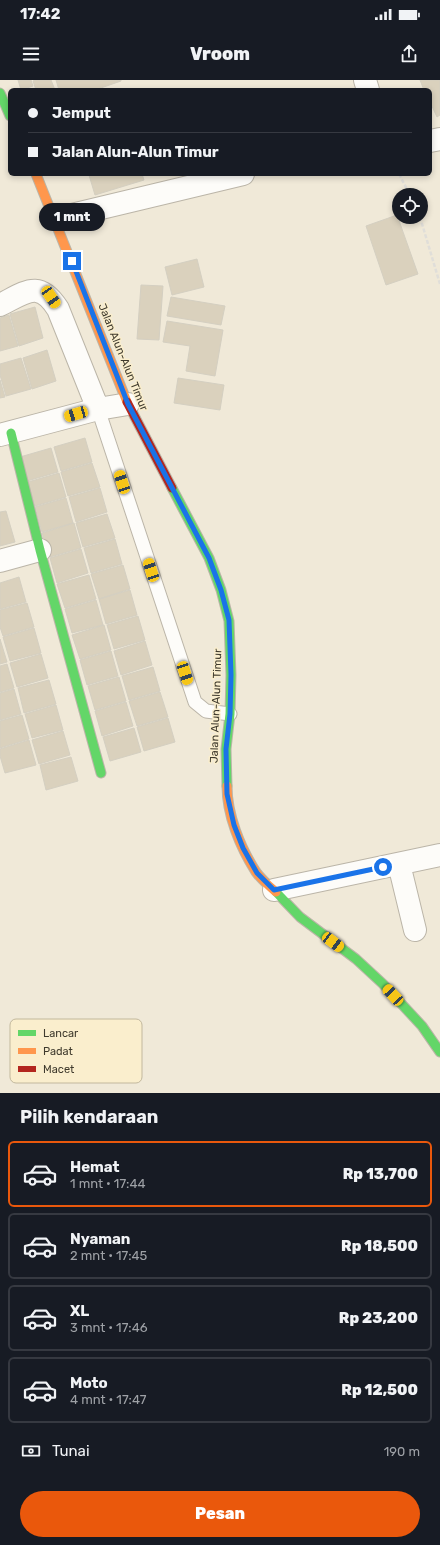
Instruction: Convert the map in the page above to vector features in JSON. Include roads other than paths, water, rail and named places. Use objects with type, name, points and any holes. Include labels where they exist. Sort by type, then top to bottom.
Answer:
[{"type":"street","points":[[0,93],[8,111]]},
{"type":"street","name":"Jalan Alun-Alun Timur","points":[[37,176],[55,218],[128,404],[209,558],[221,590],[229,620],[231,675],[230,714],[226,749],[227,794],[234,825],[243,848],[257,873],[300,917],[356,959],[383,984],[422,1026],[440,1052]]},
{"type":"street","points":[[55,218],[234,176]]},
{"type":"street","points":[[0,305],[26,292],[36,291],[51,297],[58,309],[98,409]]},
{"type":"street","points":[[101,773],[40,550],[6,434],[98,409],[128,404]]},
{"type":"street","points":[[0,561],[40,550]]},
{"type":"street","points":[[274,890],[440,855]]},
{"type":"street","points":[[399,864],[415,930]]},
{"type":"lane","points":[[98,409],[195,702],[206,710],[230,714]]}]
